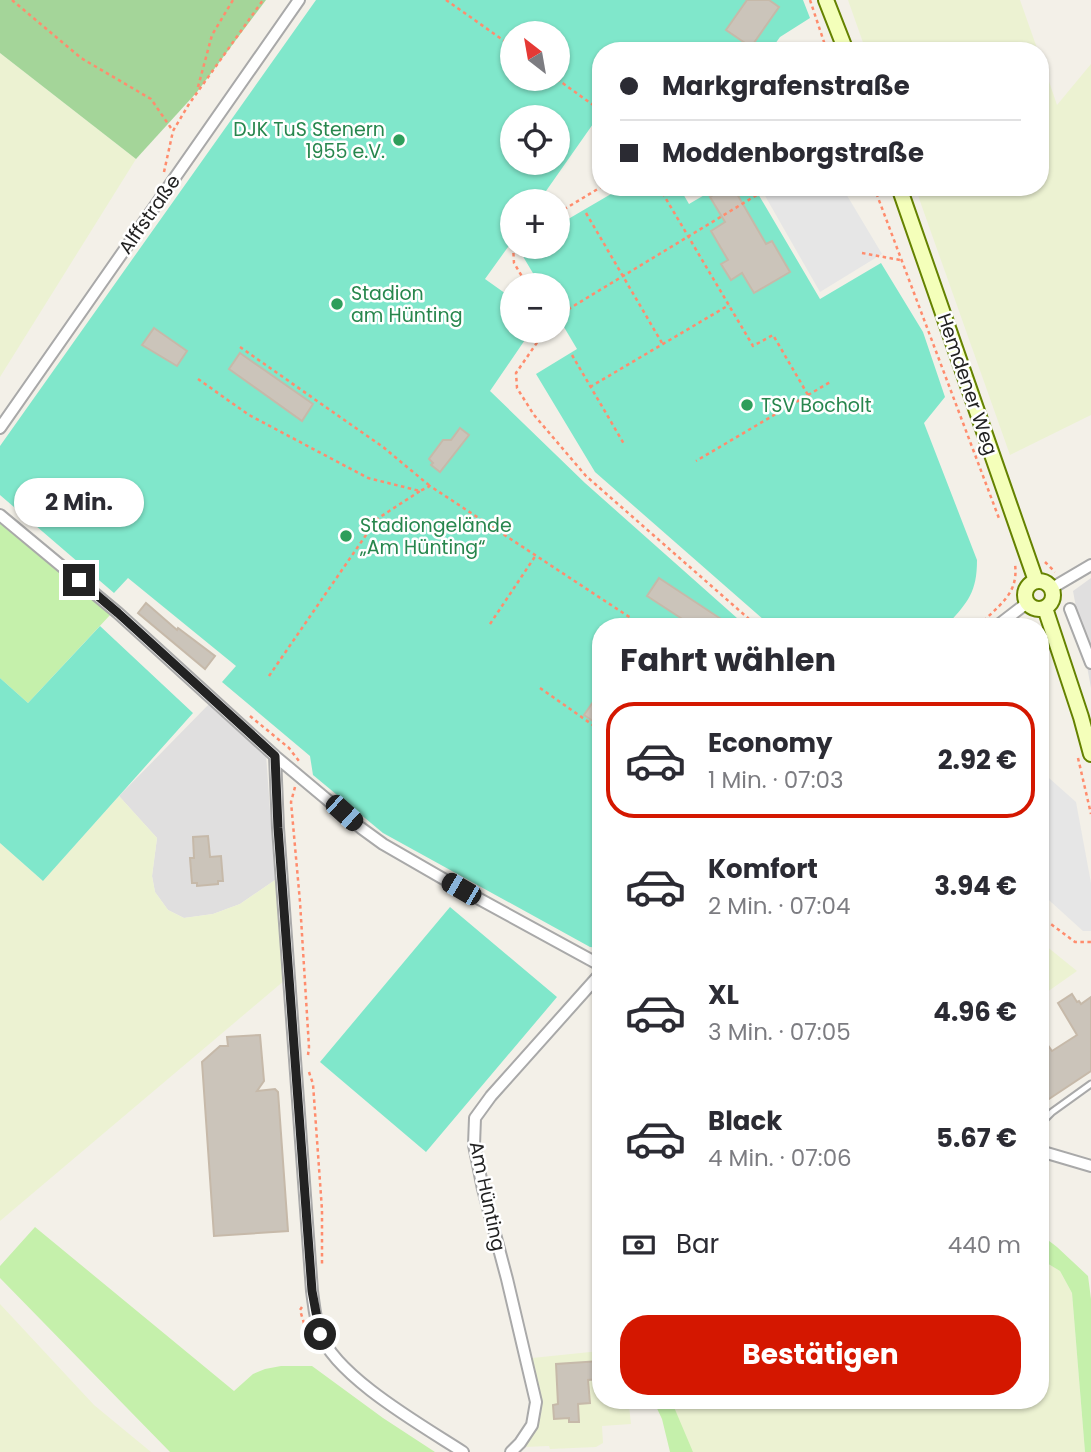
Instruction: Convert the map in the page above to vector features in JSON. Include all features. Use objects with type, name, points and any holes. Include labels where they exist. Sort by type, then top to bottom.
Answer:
[{"type":"street","name":"Alffstraße","points":[[0,428],[299,0]]},
{"type":"street","points":[[819,0],[835,42]]},
{"type":"street","points":[[826,0],[842,42]]},
{"type":"street","name":"Hemdener Weg","points":[[902,196],[1036,581]]},
{"type":"street","points":[[0,515],[118,613],[275,756],[361,828],[383,844],[461,889],[592,961]]},
{"type":"street","points":[[1052,587],[1091,565]]},
{"type":"street","points":[[1043,581],[1052,587],[1053,600],[1045,608],[1037,609],[1027,603],[1025,592],[1031,583],[1043,581]]},
{"type":"street","points":[[1007,618],[1027,603]]},
{"type":"street","points":[[1045,608],[1048,618]]},
{"type":"street","points":[[1070,609],[1091,663]]},
{"type":"street","points":[[1049,620],[1082,717],[1091,754]]},
{"type":"street","points":[[275,756],[312,1291],[320,1334],[345,1368],[397,1408],[463,1452]]},
{"type":"street","name":"Am Hünting","points":[[511,1452],[532,1425],[536,1402],[483,1189],[474,1144],[475,1118],[491,1096],[592,983]]},
{"type":"street","points":[[1049,1154],[1091,1166]]},
{"type":"lane","points":[[1049,1115],[1091,1084]]},
{"type":"path","points":[[12,0],[81,58],[151,99],[173,131]]},
{"type":"path","points":[[197,92],[212,35],[233,0]]},
{"type":"path","points":[[162,178],[173,131],[197,92],[263,0]]},
{"type":"path","points":[[446,0],[500,38]]},
{"type":"path","points":[[810,0],[824,42]]},
{"type":"path","points":[[570,88],[592,104]]},
{"type":"path","points":[[570,206],[592,192]]},
{"type":"path","points":[[664,196],[753,346],[773,335],[808,395]]},
{"type":"path","points":[[570,308],[754,196]]},
{"type":"path","points":[[877,196],[1001,524]]},
{"type":"path","points":[[586,214],[663,344]]},
{"type":"path","points":[[862,253],[902,260]]},
{"type":"path","points":[[590,387],[729,305]]},
{"type":"path","points":[[537,343],[516,373],[517,388],[534,415],[586,476],[748,618]]},
{"type":"path","points":[[240,347],[383,447],[430,486],[631,618]]},
{"type":"path","points":[[572,355],[624,444]]},
{"type":"path","points":[[198,379],[249,415],[368,478],[420,491]]},
{"type":"path","points":[[696,461],[832,381]]},
{"type":"path","points":[[269,676],[377,519],[430,486]]},
{"type":"path","points":[[490,624],[536,555]]},
{"type":"path","points":[[987,618],[1010,595],[1016,584],[1012,556]]},
{"type":"path","points":[[540,688],[592,724]]},
{"type":"path","points":[[248,714],[297,756],[301,765],[291,802],[300,902],[309,1047],[307,1057]]},
{"type":"path","points":[[1075,748],[1091,814]]},
{"type":"path","points":[[1049,923],[1075,942],[1091,942]]},
{"type":"path","points":[[307,1067],[313,1084],[324,1261],[322,1270]]},
{"type":"path","points":[[309,1338],[300,1310],[312,1291]]},
{"type":"shaded area","points":[[765,196],[847,196],[882,254],[820,292]]},
{"type":"shaded area","points":[[1091,578],[1091,688],[1073,591]]},
{"type":"shaded area","points":[[210,703],[266,754],[275,880],[240,904],[213,914],[184,918],[168,910],[155,892],[152,876],[157,838],[119,796]]},
{"type":"shaded area","points":[[1049,778],[1076,802],[1091,883],[1091,931],[1083,931],[1049,900]]},
{"type":"green space","points":[[0,0],[266,0],[197,92],[136,159],[0,53]]},
{"type":"green space","name":"Stadiongelände „Am Hünting“","points":[[316,0],[803,0],[810,18],[776,42],[592,42],[592,125],[570,157],[570,105],[500,105],[500,175],[557,175],[547,189],[500,189],[500,258],[485,279],[500,290],[500,343],[523,343],[490,391],[585,483],[737,618],[592,618],[592,947],[383,833],[313,775],[310,756],[222,682],[236,666],[128,578],[114,593],[0,495],[0,446]]},
{"type":"green space","points":[[848,0],[1020,0],[1035,42],[863,42]]},
{"type":"green space","points":[[0,53],[136,159],[0,377]]},
{"type":"green space","points":[[1091,64],[1091,415],[1010,455],[918,196],[1049,196],[1049,81],[1057,105]]},
{"type":"green space","name":"TSV Bocholt","points":[[608,196],[684,196],[689,204],[703,196],[759,196],[820,299],[881,263],[923,332],[945,397],[924,423],[977,560],[973,589],[961,609],[953,618],[762,618],[595,472],[536,374],[577,349],[570,337],[570,273],[533,273],[525,259],[570,259],[570,218]]},
{"type":"green space","points":[[0,522],[111,614],[28,703],[0,678]]},
{"type":"green space","points":[[100,626],[193,713],[43,881],[0,843],[0,678],[28,703]]},
{"type":"green space","points":[[119,796],[157,838],[152,876],[155,892],[168,910],[184,918],[213,914],[240,904],[275,880],[285,980],[0,1221],[0,843],[43,881]]},
{"type":"green space","points":[[450,907],[557,997],[426,1152],[320,1062]]},
{"type":"green space","points":[[1049,948],[1077,971],[1049,991]]},
{"type":"green space","points":[[35,1227],[234,1391],[253,1374],[265,1369],[312,1366],[435,1452],[170,1452],[0,1278],[0,1266]]},
{"type":"green space","points":[[1049,1241],[1088,1276],[1091,1299],[1091,1452],[1085,1452],[1072,1293],[1060,1271],[1049,1264]]},
{"type":"green space","points":[[1049,1264],[1060,1271],[1072,1293],[1085,1452],[693,1452],[674,1409],[1049,1409]]},
{"type":"green space","points":[[0,1304],[94,1405],[151,1452],[0,1452]]},
{"type":"green space","points":[[592,1352],[592,1409],[629,1409],[631,1424],[602,1426],[603,1443],[596,1447],[524,1447],[539,1423],[542,1407],[532,1358]]},
{"type":"green space","points":[[657,1409],[675,1409],[693,1452],[670,1452]]},
{"type":"building","points":[[747,0],[769,0],[779,7],[754,42],[744,42],[726,30]]},
{"type":"building","points":[[738,196],[766,244],[772,241],[790,272],[754,293],[742,273],[731,280],[721,264],[728,260],[711,231],[725,222],[710,197]]},
{"type":"building","points":[[154,328],[187,351],[177,366],[142,345]]},
{"type":"building","points":[[240,353],[313,404],[302,421],[229,369]]},
{"type":"building","points":[[460,428],[469,435],[440,472],[431,465],[433,463],[429,459],[443,440],[451,440]]},
{"type":"building","points":[[659,578],[719,618],[681,618],[647,596]]},
{"type":"building","points":[[146,603],[177,630],[178,628],[215,656],[205,669],[138,613]]},
{"type":"building","points":[[592,704],[592,720],[584,715]]},
{"type":"building","points":[[208,836],[210,857],[221,856],[223,881],[197,886],[197,883],[192,883],[190,858],[194,858],[193,837]]},
{"type":"building","points":[[1072,994],[1081,1004],[1091,997],[1091,1071],[1049,1099],[1049,1047],[1052,1051],[1077,1035],[1058,1003]]},
{"type":"building","points":[[260,1035],[264,1081],[257,1091],[275,1089],[278,1092],[288,1231],[214,1236],[202,1062],[220,1046],[228,1046],[227,1037]]},
{"type":"building","points":[[592,1362],[592,1380],[588,1380],[590,1403],[578,1404],[579,1422],[569,1422],[569,1418],[554,1419],[553,1405],[558,1404],[556,1364]]},
{"type":"place","name":"DJK TuS Stenern 1955 e.V.","points":[[399,140]]},
{"type":"place","name":"Stadion am Hünting","points":[[337,304]]},
{"type":"place","name":"TSV Bocholt","points":[[747,405]]},
{"type":"place","name":"Stadiongelände „Am Hünting“","points":[[346,536]]},
{"type":"route","points":[[79,580],[275,756],[312,1291],[320,1334]]}]
